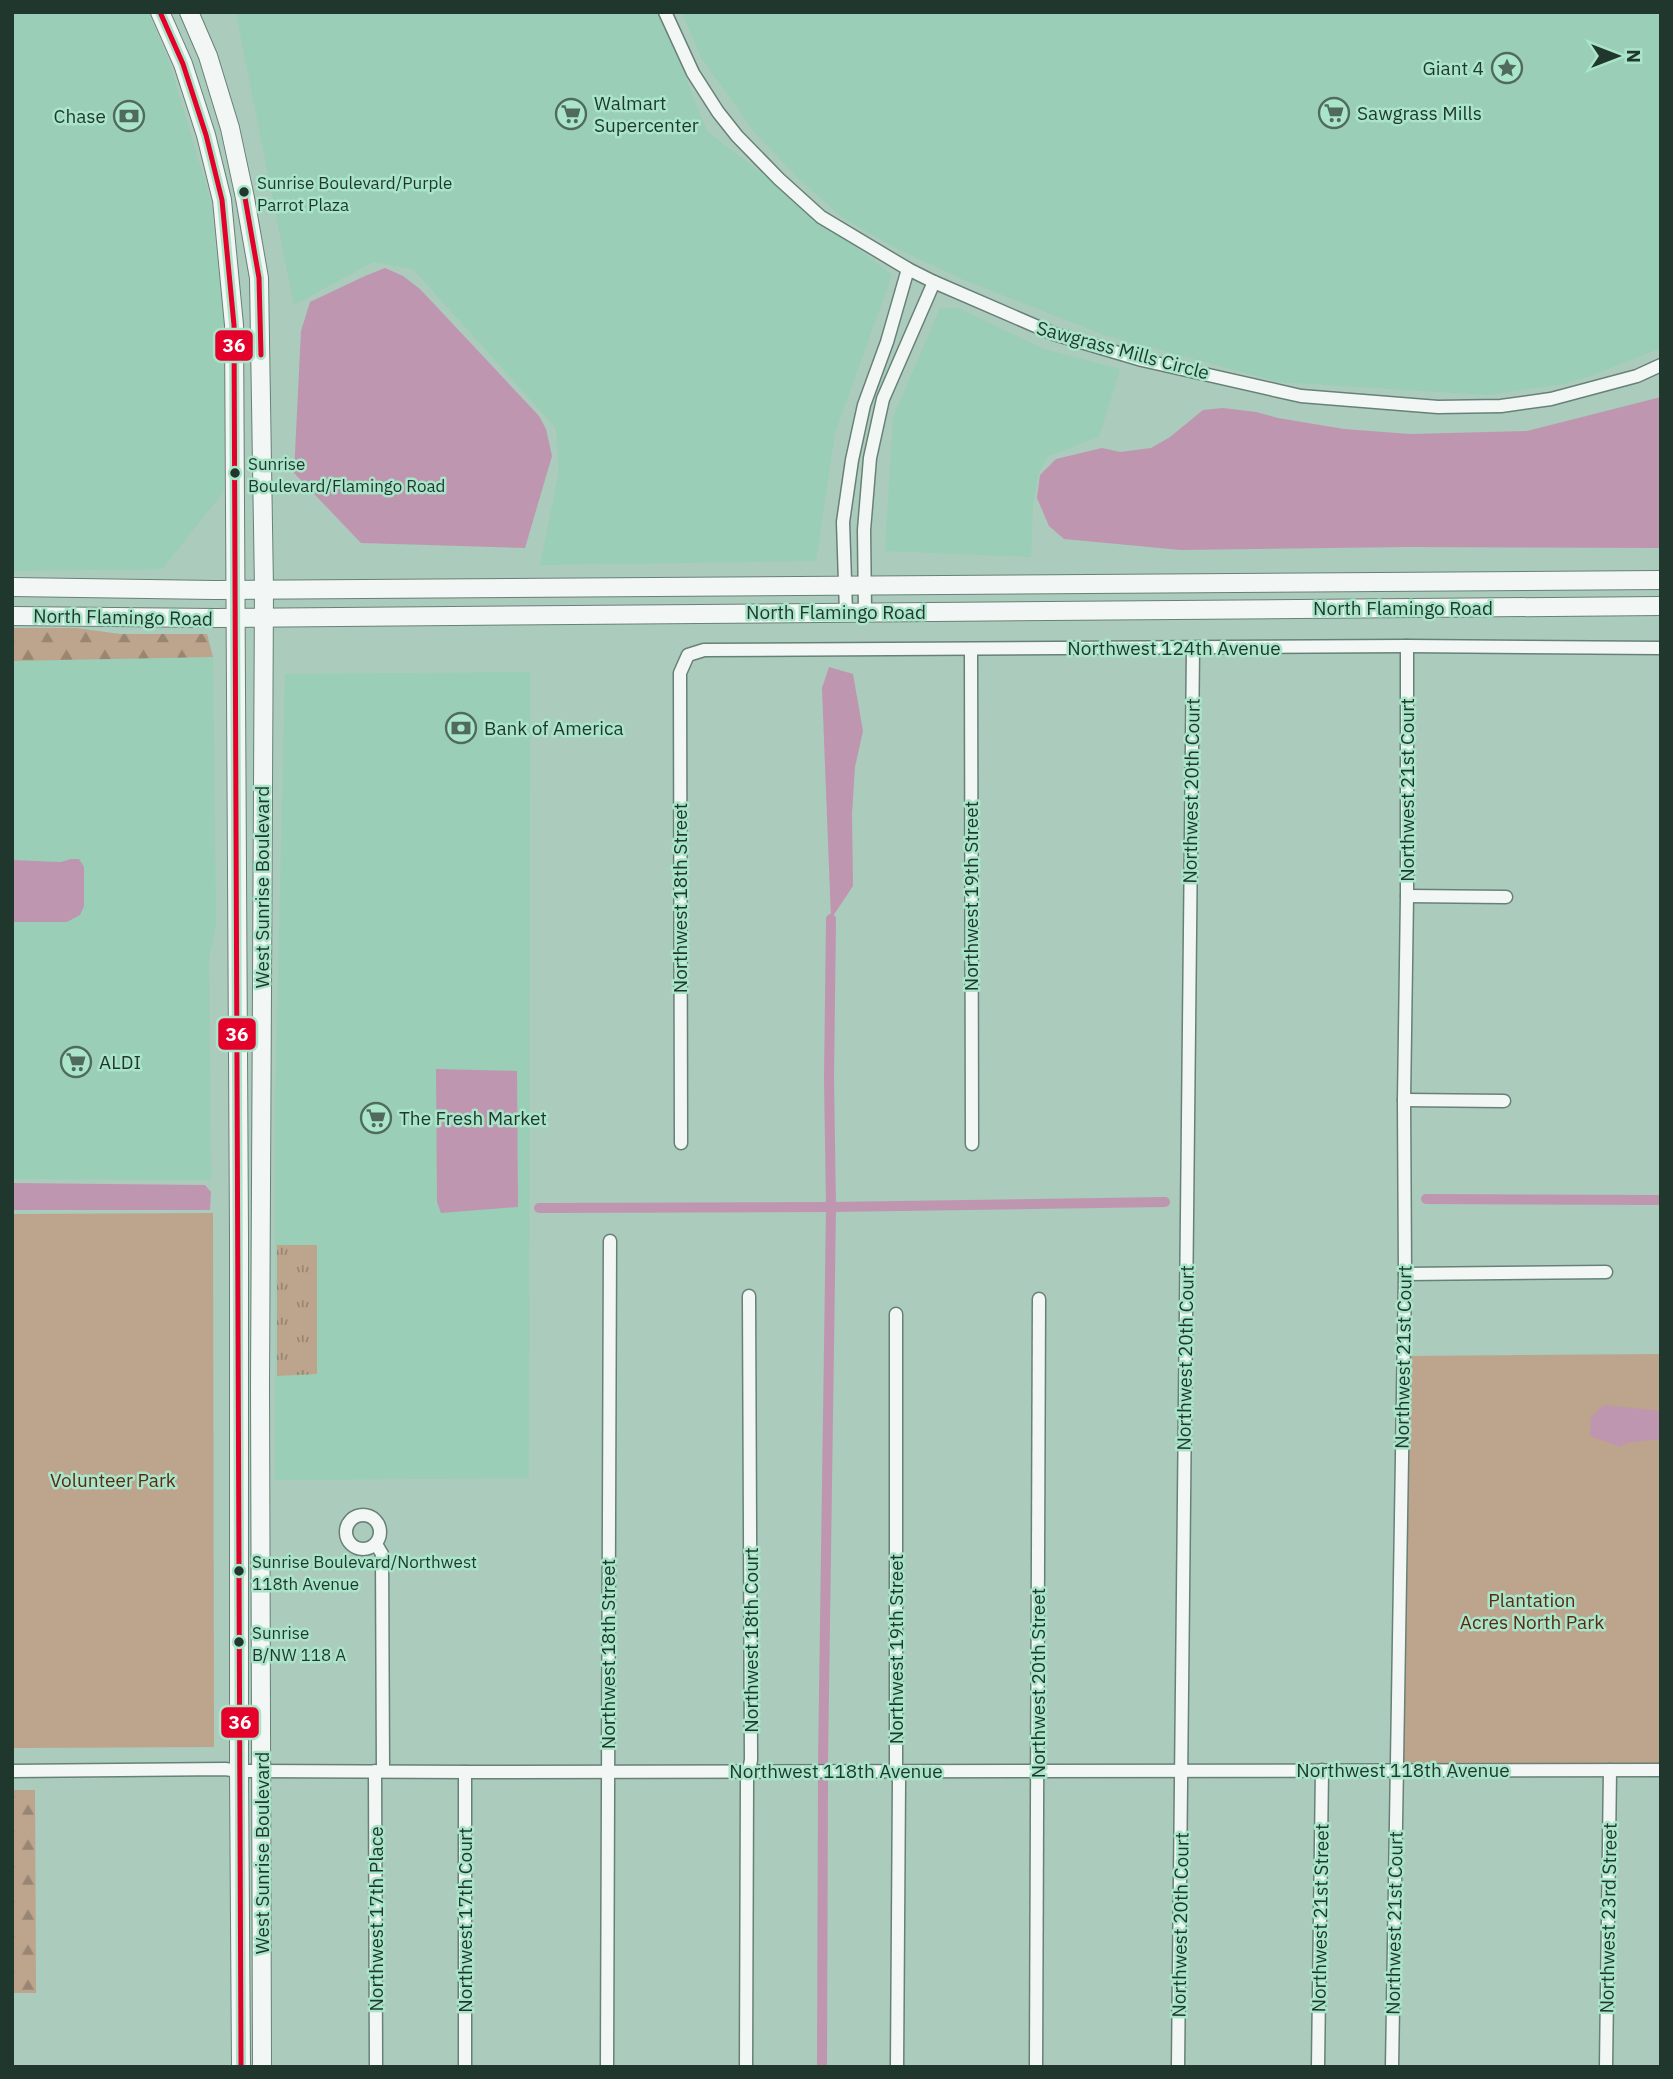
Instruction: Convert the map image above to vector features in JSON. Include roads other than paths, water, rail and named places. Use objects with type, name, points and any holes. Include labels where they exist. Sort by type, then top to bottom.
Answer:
[{"type":"highway","name":"West Sunrise Boulevard","points":[[160,12],[183,64],[206,135],[222,200],[234,325],[241,2067]]},
{"type":"highway","name":"West Sunrise Boulevard","points":[[189,12],[208,56],[230,128],[257,264],[262,384],[262,2067]]},
{"type":"highway","name":"North Flamingo Road","points":[[12,587],[236,590],[1661,580]]},
{"type":"highway","name":"North Flamingo Road","points":[[12,616],[236,618],[1661,606]]},
{"type":"street","name":"Sawgrass Mills Circle","points":[[665,12],[693,73],[718,112],[779,180],[821,217],[908,269],[1054,334],[1142,360],[1301,396],[1438,407],[1501,406],[1551,399],[1637,376],[1661,365]]},
{"type":"street","points":[[856,612],[844,584],[843,522],[852,460],[864,405],[887,342],[908,269]]},
{"type":"street","points":[[856,612],[864,584],[864,530],[870,458],[883,399],[934,282]]},
{"type":"street","name":"Northwest 124th Avenue","points":[[688,655],[704,650],[1407,646],[1661,648]]},
{"type":"street","name":"Northwest 21st Court","points":[[1392,2067],[1405,1274],[1407,646]]},
{"type":"street","name":"Northwest 19th Street","points":[[971,649],[972,1144]]},
{"type":"street","name":"Northwest 20th Court","points":[[1178,2067],[1193,649]]},
{"type":"street","name":"Northwest 18th Street","points":[[681,1143],[680,673],[688,655]]},
{"type":"street","points":[[1407,896],[1506,897]]},
{"type":"street","points":[[1404,1100],[1504,1101]]},
{"type":"street","name":"Northwest 18th Street","points":[[607,2067],[610,1241]]},
{"type":"street","points":[[1405,1274],[1606,1272]]},
{"type":"street","name":"Northwest 18th Court","points":[[746,2067],[747,1780],[751,1760],[749,1296]]},
{"type":"street","name":"Northwest 20th Street","points":[[1036,2067],[1039,1299]]},
{"type":"street","name":"Northwest 19th Street","points":[[896,1314],[896,1771],[899,1781],[897,2067]]},
{"type":"street","name":"Northwest 17th Place","points":[[376,1544],[382,1554],[376,2067]]},
{"type":"street","name":"Northwest 21st Street","points":[[1318,2067],[1322,1770]]},
{"type":"street","name":"Northwest 23rd Street","points":[[1606,2067],[1611,1770]]},
{"type":"street","name":"Northwest 118th Avenue","points":[[12,1771],[1661,1770]]},
{"type":"street","name":"Northwest 17th Court","points":[[465,1772],[465,2067]]},
{"type":"waterway","points":[[823,1763],[831,1207],[831,919]]},
{"type":"waterway","points":[[1426,1199],[1661,1200]]},
{"type":"waterway","points":[[539,1208],[1165,1202]]},
{"type":"waterway","points":[[822,2067],[823,1779]]},
{"type":"place","name":"Giant 4","points":[[1507,68]]},
{"type":"place","name":"Sawgrass Mills","points":[[1334,113]]},
{"type":"place","name":"Walmart Supercenter","points":[[571,114]]},
{"type":"place","name":"Chase","points":[[129,116]]},
{"type":"place","name":"Sunrise Boulevard/Purple Parrot Plaza","points":[[244,192]]},
{"type":"place","name":"Sunrise Boulevard/Flamingo Road","points":[[235,473]]},
{"type":"place","name":"Bank of America","points":[[461,728]]},
{"type":"place","name":"ALDI","points":[[76,1062]]},
{"type":"place","name":"The Fresh Market","points":[[376,1118]]},
{"type":"place","name":"Sunrise Boulevard/Northwest 118th Avenue","points":[[239,1571]]},
{"type":"place","name":"Sunrise B/NW 118 A","points":[[239,1642]]},
{"type":"park label","name":"Volunteer Park","points":[[113,1480]]},
{"type":"park label","name":"Plantation Acres North Park","points":[[1532,1611]]}]
